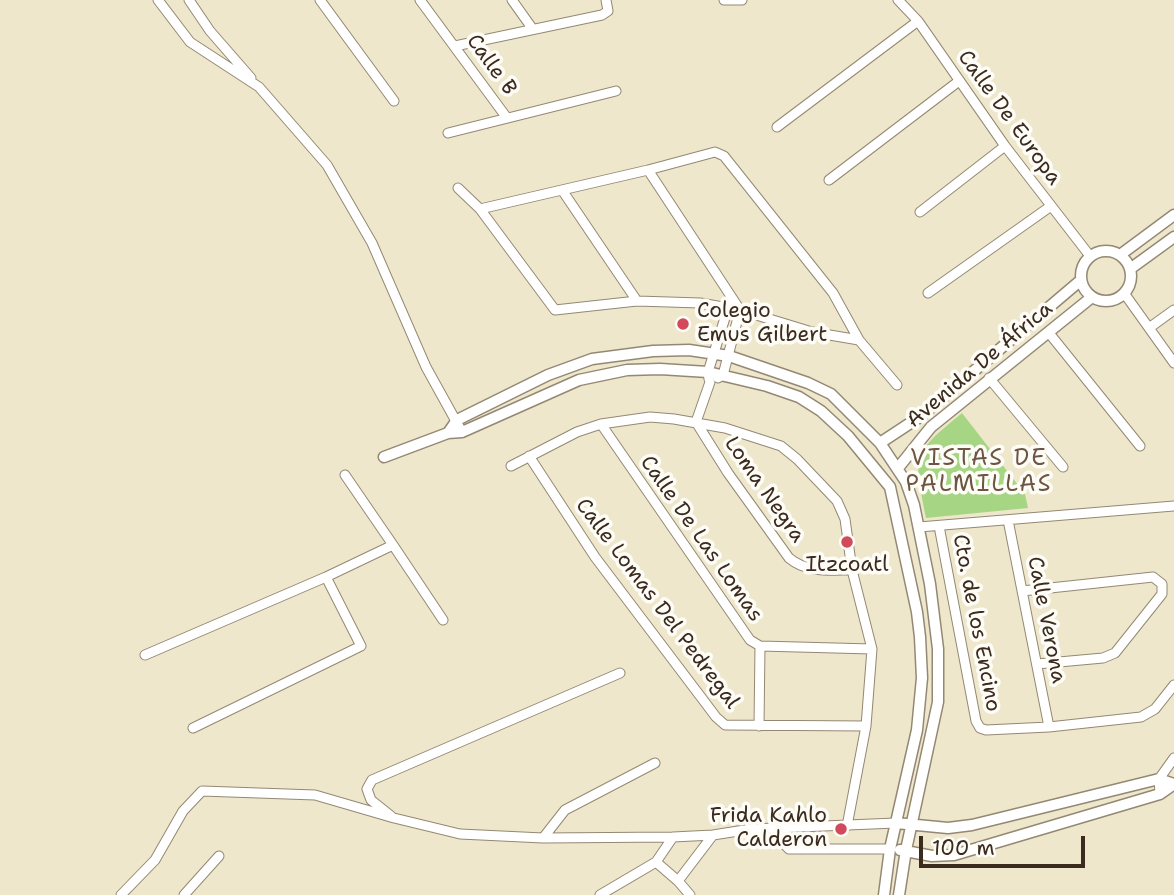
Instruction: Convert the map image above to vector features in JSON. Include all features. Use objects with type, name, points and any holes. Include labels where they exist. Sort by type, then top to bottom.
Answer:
[{"type":"street","points":[[158,0],[190,42],[259,87]]},
{"type":"street","points":[[189,0],[210,31],[327,165],[372,243],[426,367],[462,432]]},
{"type":"street","points":[[320,0],[394,101]]},
{"type":"street","name":"Calle B","points":[[421,0],[508,118]]},
{"type":"street","points":[[512,0],[532,28]]},
{"type":"street","points":[[455,46],[602,15],[608,10],[606,0]]},
{"type":"street","points":[[724,0],[742,0]]},
{"type":"street","name":"Calle De Europa","points":[[898,0],[918,21],[1005,146],[1090,256]]},
{"type":"street","points":[[777,127],[918,21]]},
{"type":"street","points":[[829,180],[959,80]]},
{"type":"street","points":[[448,133],[616,91]]},
{"type":"street","points":[[920,212],[1005,146]]},
{"type":"street","points":[[480,209],[715,152],[723,156],[833,293],[859,340],[897,385]]},
{"type":"street","points":[[648,170],[740,310],[723,375]]},
{"type":"street","points":[[458,188],[480,209],[555,310],[637,301],[700,303],[740,310],[812,332],[859,340]]},
{"type":"street","points":[[562,190],[637,301]]},
{"type":"street","points":[[928,293],[1051,206]]},
{"type":"street","points":[[1120,256],[1174,215]]},
{"type":"street","points":[[1130,270],[1174,237]]},
{"type":"street","points":[[1105,251],[1120,256],[1130,270],[1131,278],[1124,293],[1114,300],[1103,301],[1092,297],[1084,290],[1081,280],[1084,263],[1090,256],[1105,251]]},
{"type":"street","points":[[880,443],[921,416],[1081,280]]},
{"type":"street","points":[[1124,293],[1174,363]]},
{"type":"street","name":"Avenida De África","points":[[898,468],[931,427],[1092,297]]},
{"type":"street","points":[[696,422],[713,352],[727,308],[734,298]]},
{"type":"street","points":[[1149,328],[1174,310]]},
{"type":"street","points":[[1049,333],[1140,446]]},
{"type":"street","points":[[448,433],[457,420],[548,375],[592,359],[653,351],[713,352],[786,375],[831,394],[880,443],[906,482],[919,527],[932,595],[939,673],[938,702],[899,895]]},
{"type":"street","points":[[384,457],[448,433],[462,432],[579,380],[627,370],[709,377],[723,375],[799,397],[821,411],[848,436],[890,487],[917,612],[922,678],[917,730],[890,849],[884,895]]},
{"type":"street","points":[[989,378],[1063,467]]},
{"type":"street","points":[[511,466],[577,432],[601,424],[650,417],[696,422],[781,446],[836,501],[845,519],[852,570],[872,649],[866,726],[847,826]]},
{"type":"street","name":"Loma Negra","points":[[696,422],[728,473],[789,558],[799,567],[852,570]]},
{"type":"street","name":"Calle De Las Lomas","points":[[601,424],[750,640],[760,646],[872,649]]},
{"type":"street","name":"Calle Lomas Del Pedregal","points":[[529,456],[595,557],[716,717],[725,725],[866,726]]},
{"type":"street","points":[[345,475],[443,620]]},
{"type":"street","points":[[919,527],[1174,506]]},
{"type":"street","name":"Calle Verona","points":[[1008,520],[1049,727]]},
{"type":"street","name":"Cto. de los Encino","points":[[939,526],[976,721],[980,728],[1049,727],[1141,717],[1155,709],[1174,685]]},
{"type":"street","points":[[145,655],[326,578],[393,545]]},
{"type":"street","points":[[1022,591],[1153,577],[1162,584],[1162,594],[1115,653],[1103,658],[1037,664]]},
{"type":"street","points":[[192,728],[361,646],[326,578]]},
{"type":"street","points":[[759,726],[760,646]]},
{"type":"street","points":[[394,818],[371,800],[368,789],[372,780],[620,673]]},
{"type":"street","points":[[1160,794],[1159,779],[1174,758]]},
{"type":"street","points":[[543,838],[565,810],[655,763]]},
{"type":"street","points":[[121,895],[155,859],[183,811],[202,790],[315,795],[460,834],[543,838],[673,837],[782,827],[896,824],[948,828],[972,825],[1159,779],[1174,784]]},
{"type":"street","points":[[782,827],[782,842],[789,849],[890,849],[932,856],[954,855],[1160,794],[1174,784]]},
{"type":"street","points":[[678,881],[713,835]]},
{"type":"street","points":[[600,895],[656,862],[673,837]]},
{"type":"street","points":[[184,895],[219,856]]},
{"type":"street","points":[[656,862],[690,895]]},
{"type":"green space","points":[[962,413],[1025,494],[1028,508],[926,518],[919,480],[920,457],[933,438]]},
{"type":"place","name":"Colegio Emus Gilbert","points":[[683,324]]},
{"type":"place","name":"Itzcoatl","points":[[847,542]]},
{"type":"place","name":"Frida Kahlo Calderon","points":[[841,829]]},
{"type":"district","name":"VISTAS DE PALMILLAS","points":[[979,472]]}]
